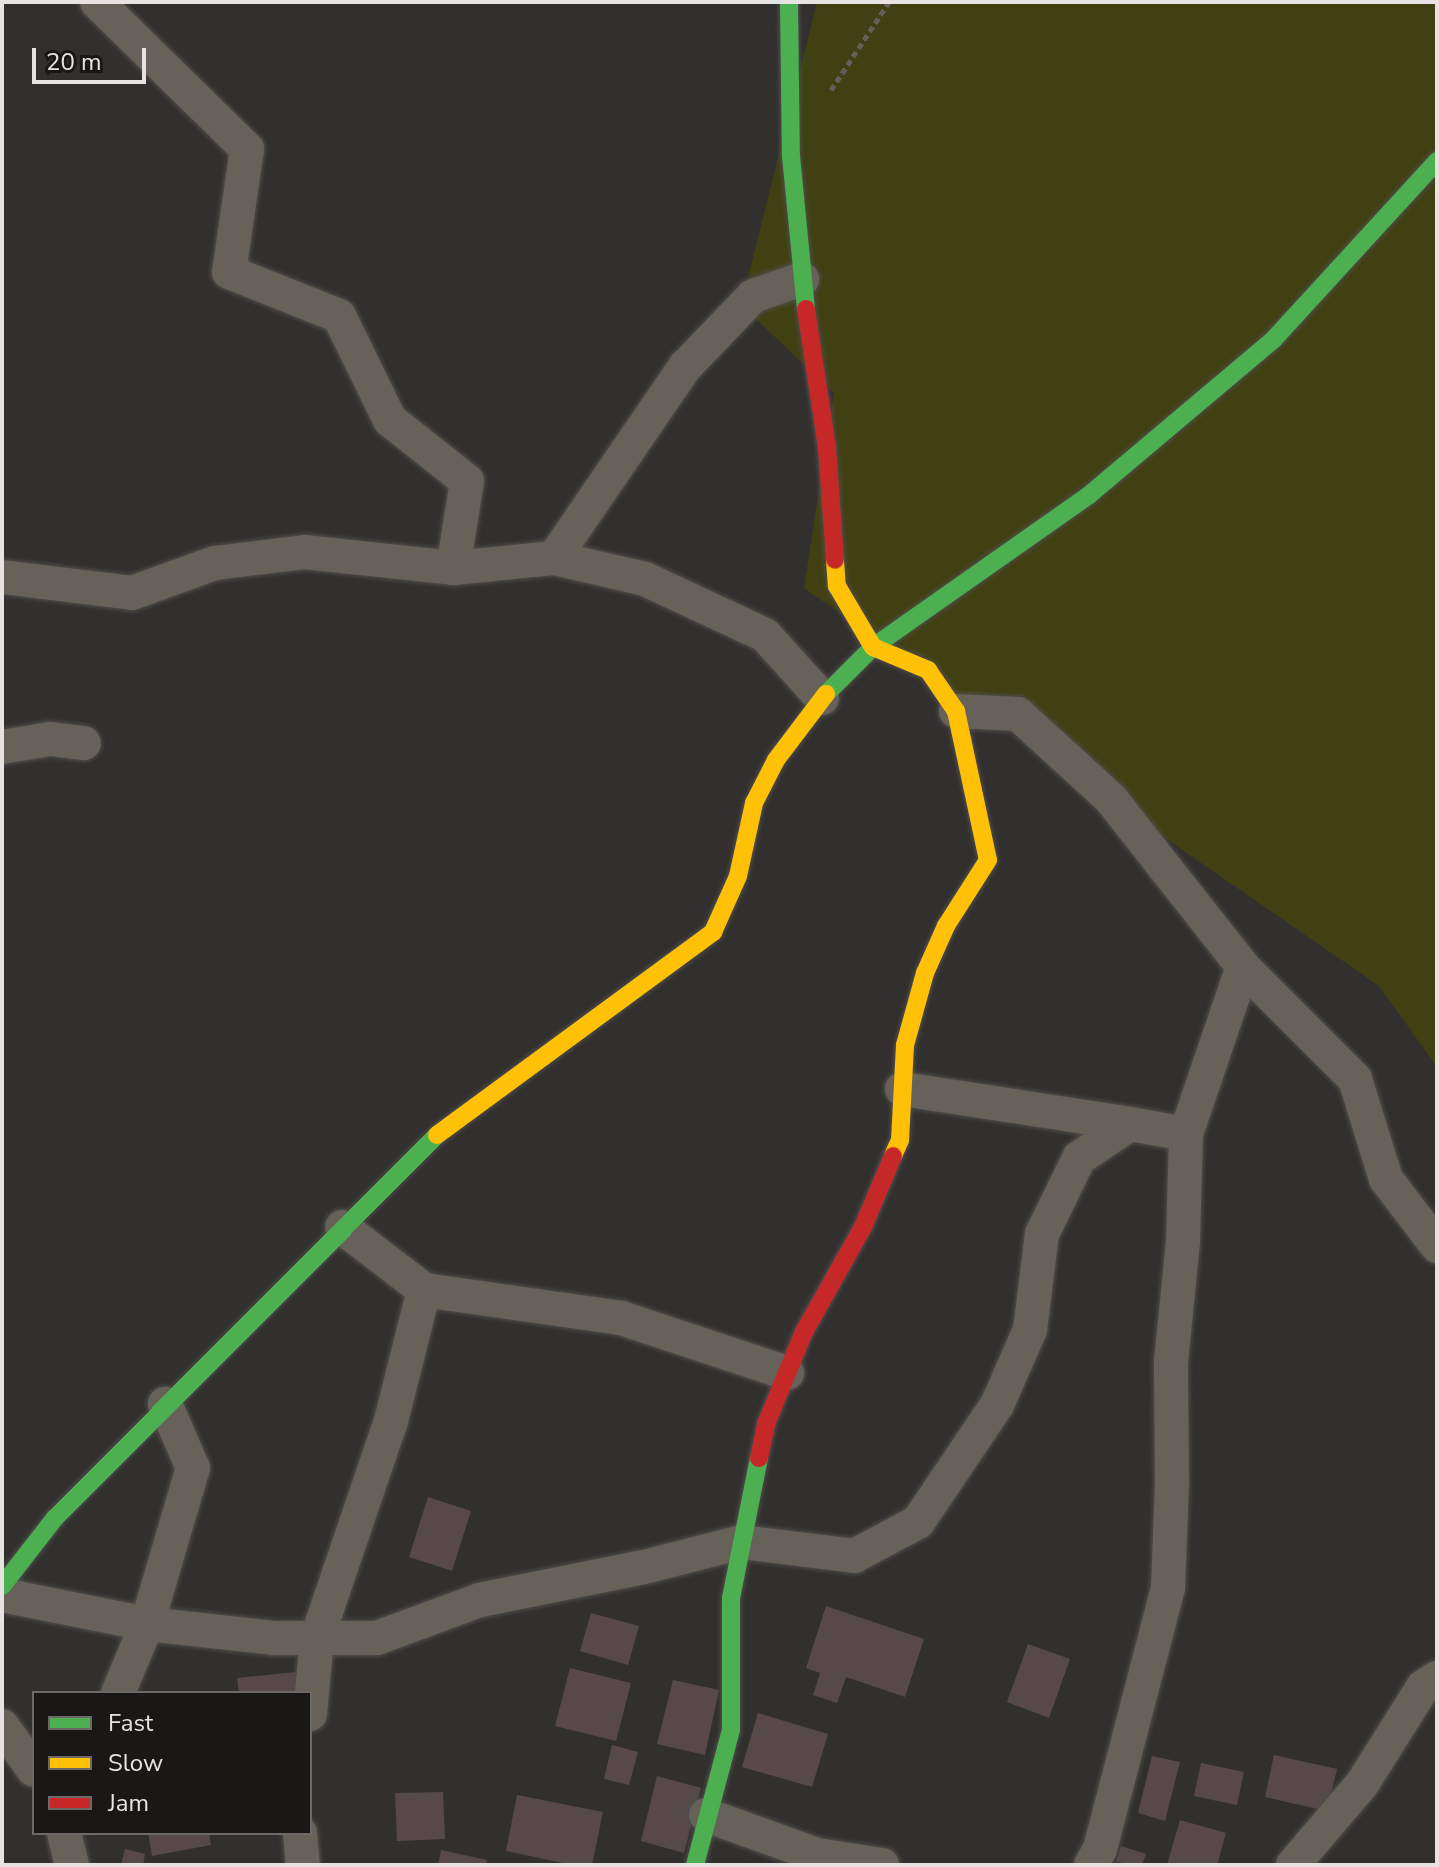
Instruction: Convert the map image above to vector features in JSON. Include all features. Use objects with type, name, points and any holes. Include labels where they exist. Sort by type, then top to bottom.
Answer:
[{"type":"street","points":[[97,2],[247,149],[229,272],[339,316],[390,420],[467,481],[453,568]]},
{"type":"street","points":[[695,1865],[731,1730],[731,1598],[766,1424],[804,1332],[863,1227],[900,1140],[905,1045],[925,973],[946,926],[988,860],[956,711],[928,670],[873,647],[837,586],[827,448],[802,279],[791,156],[789,2]]},
{"type":"street","points":[[2,1586],[55,1518],[165,1404],[432,1139],[713,932],[738,876],[754,803],[776,760],[822,698],[873,647],[1089,495],[1273,340],[1437,161]]},
{"type":"street","points":[[554,558],[685,367],[753,296],[802,279]]},
{"type":"street","points":[[2,577],[132,593],[215,563],[304,552],[453,568],[554,558],[645,579],[765,635],[822,698]]},
{"type":"street","points":[[956,711],[1018,714],[1111,799],[1243,967],[1355,1079],[1386,1179],[1437,1246]]},
{"type":"street","points":[[2,747],[50,739],[84,743]]},
{"type":"street","points":[[1091,1865],[1104,1835],[1168,1588],[1172,1483],[1171,1362],[1183,1242],[1186,1134],[1243,967]]},
{"type":"street","points":[[902,1089],[1186,1134]]},
{"type":"street","points":[[2,1595],[147,1624],[273,1638],[377,1638],[480,1600],[644,1567],[742,1542],[854,1556],[918,1522],[997,1405],[1030,1330],[1042,1234],[1079,1158],[1130,1124]]},
{"type":"street","points":[[342,1227],[424,1290],[621,1318],[787,1373]]},
{"type":"street","points":[[312,1692],[317,1638],[391,1421],[424,1290]]},
{"type":"street","points":[[119,1691],[147,1624],[193,1468],[165,1404]]},
{"type":"street","points":[[1293,1865],[1362,1784],[1423,1687],[1437,1678]]},
{"type":"street","points":[[2,1726],[32,1767]]},
{"type":"street","points":[[706,1815],[817,1855],[882,1865]]},
{"type":"street","points":[[65,1835],[75,1865]]},
{"type":"street","points":[[75,1865],[82,1835]]},
{"type":"street","points":[[300,1835],[303,1865]]},
{"type":"path","points":[[829,95],[889,2]]},
{"type":"shaded area","points":[[817,2],[1437,2],[1437,1067],[1379,986],[804,588],[834,393],[741,305]]},
{"type":"building","points":[[428,1497],[471,1511],[452,1571],[409,1557]]},
{"type":"building","points":[[826,1606],[924,1639],[905,1697],[846,1677],[837,1703],[813,1695],[820,1673],[806,1668]]},
{"type":"building","points":[[591,1613],[639,1626],[628,1665],[580,1651]]},
{"type":"building","points":[[1028,1644],[1070,1659],[1049,1718],[1007,1702]]},
{"type":"building","points":[[570,1668],[631,1683],[616,1741],[555,1726]]},
{"type":"building","points":[[296,1672],[297,1691],[239,1691],[237,1678]]},
{"type":"building","points":[[673,1680],[719,1690],[705,1755],[657,1744]]},
{"type":"building","points":[[758,1713],[828,1734],[812,1787],[742,1767]]},
{"type":"building","points":[[612,1745],[638,1752],[629,1785],[604,1779]]},
{"type":"building","points":[[1274,1755],[1337,1769],[1327,1811],[1265,1797]]},
{"type":"building","points":[[1152,1756],[1180,1762],[1165,1821],[1138,1813]]},
{"type":"building","points":[[1201,1763],[1244,1772],[1237,1805],[1194,1796]]},
{"type":"building","points":[[657,1776],[701,1788],[684,1853],[641,1841]]},
{"type":"building","points":[[443,1792],[445,1839],[397,1841],[395,1793]]},
{"type":"building","points":[[517,1795],[603,1812],[592,1865],[573,1865],[506,1851]]},
{"type":"building","points":[[1180,1820],[1226,1833],[1217,1865],[1167,1865]]},
{"type":"building","points":[[148,1835],[209,1835],[211,1845],[152,1856]]},
{"type":"building","points":[[1121,1846],[1146,1854],[1142,1865],[1116,1862]]},
{"type":"building","points":[[125,1849],[145,1854],[143,1865],[121,1865]]},
{"type":"building","points":[[441,1850],[487,1860],[486,1865],[438,1865]]},
{"type":"traffic: fast","points":[[789,2],[791,156],[806,309]]},
{"type":"traffic: fast","points":[[826,694],[873,647],[1089,495],[1273,340],[1437,161]]},
{"type":"traffic: fast","points":[[2,1586],[55,1518],[437,1135]]},
{"type":"traffic: fast","points":[[695,1865],[731,1730],[731,1598],[759,1458]]},
{"type":"traffic: slow","points":[[835,560],[837,586],[873,647],[928,670],[956,711],[988,860],[946,926],[925,973],[905,1045],[900,1140],[893,1156]]},
{"type":"traffic: slow","points":[[437,1135],[713,932],[738,876],[754,803],[776,760],[826,694]]},
{"type":"traffic: jam","points":[[806,309],[827,448],[835,560]]},
{"type":"traffic: jam","points":[[759,1458],[766,1424],[804,1332],[863,1227],[893,1156]]}]
